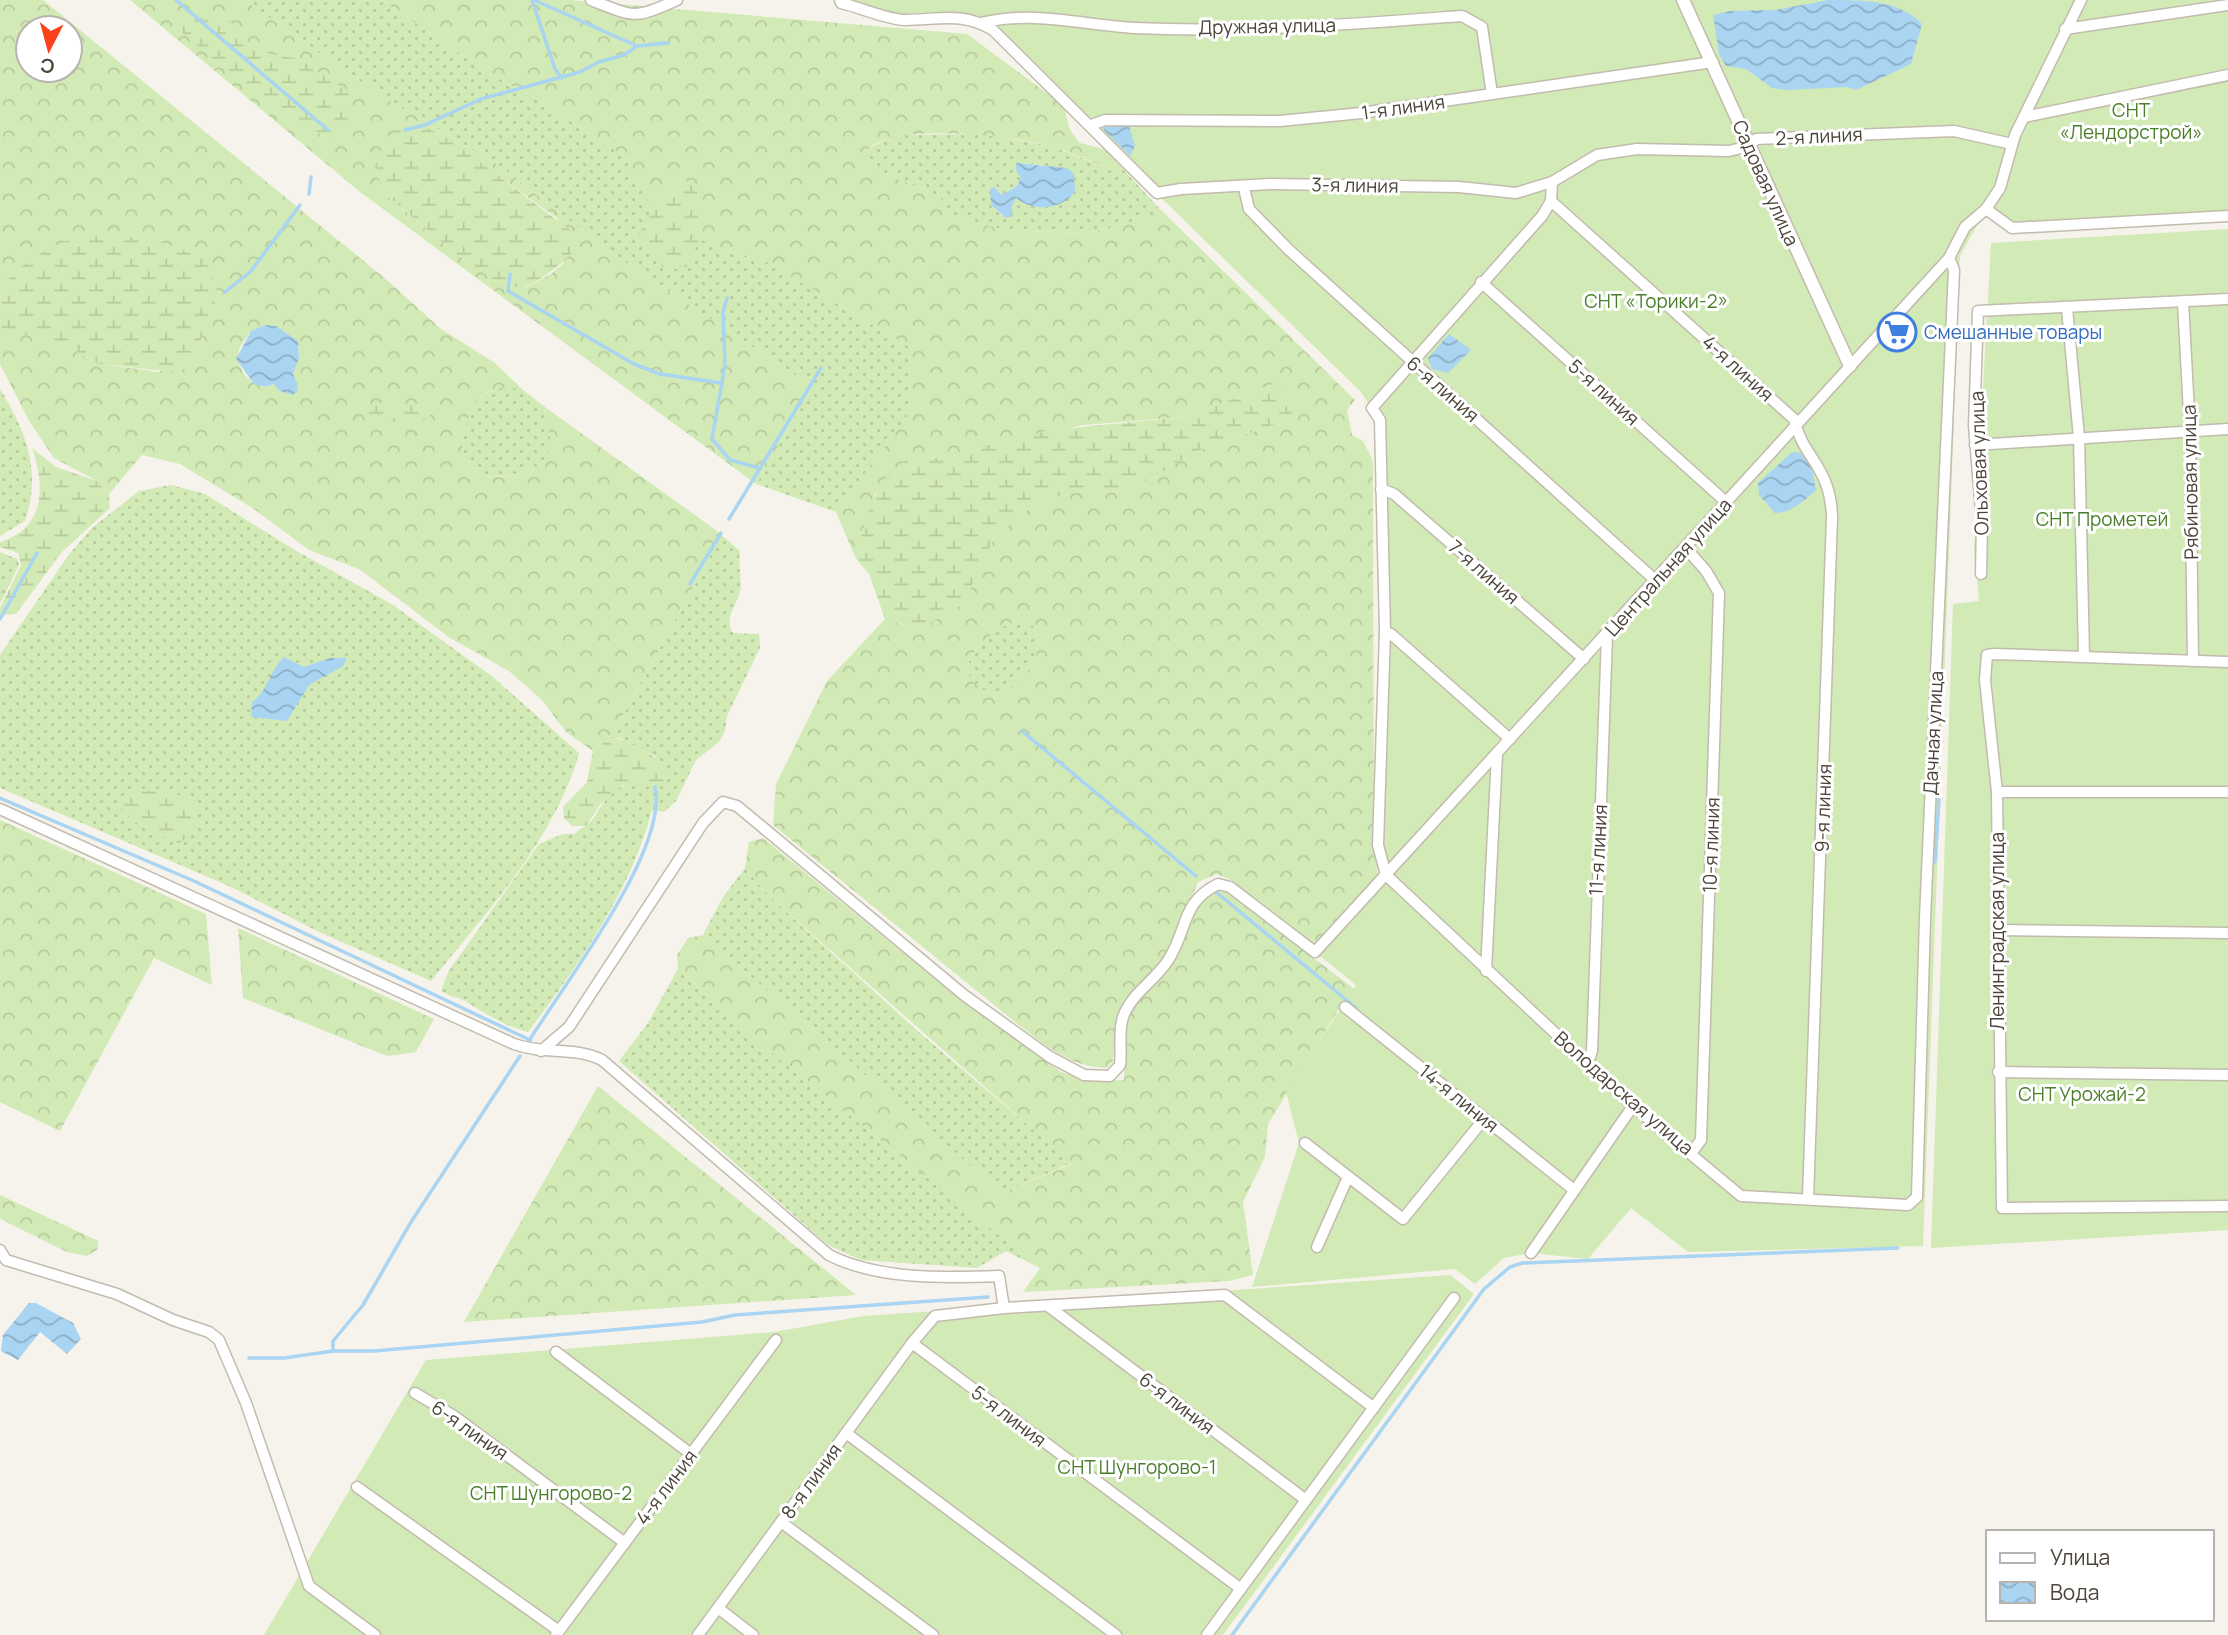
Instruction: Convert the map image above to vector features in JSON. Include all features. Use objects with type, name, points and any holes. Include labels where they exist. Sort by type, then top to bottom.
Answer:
[{"type":"street","points":[[591,0],[631,15],[649,15],[677,0]]},
{"type":"street","points":[[840,0],[841,3],[904,20],[934,16],[981,23],[993,30],[1091,125]]},
{"type":"street","name":"Садовая улица","points":[[1683,0],[1850,366]]},
{"type":"street","name":"Центральная улица","points":[[541,1051],[569,1027],[703,823],[723,802],[737,806],[746,813],[964,995],[1067,1068],[1098,1077],[1110,1076],[1120,1065],[1123,1016],[1132,1000],[1166,964],[1184,929],[1194,900],[1203,892],[1218,884],[1230,887],[1315,952],[1607,636],[1949,258],[1965,227],[1986,209],[2000,188],[2012,144],[2081,0]]},
{"type":"street","points":[[2066,29],[2228,5]]},
{"type":"street","name":"Дружная улица","points":[[981,23],[1007,17],[1060,19],[1135,28],[1308,28],[1462,16],[1482,27],[1492,94]]},
{"type":"street","name":"1-я линия","points":[[1091,125],[1105,120],[1280,121],[1713,62]]},
{"type":"street","points":[[2024,117],[2228,75]]},
{"type":"street","name":"3-я линия","points":[[1091,125],[1157,193],[1270,184],[1459,187],[1516,193],[1552,182]]},
{"type":"street","name":"2-я линия","points":[[1552,182],[1597,155],[1637,149],[1729,150],[1749,146],[1756,139],[1954,131],[2012,144]]},
{"type":"street","points":[[1385,875],[1378,845],[1385,632],[1380,420],[1372,408],[1542,216],[1551,201],[1552,182]]},
{"type":"street","name":"6-я линия","points":[[1244,188],[1249,209],[1289,250],[1655,580]]},
{"type":"street","name":"4-я линия","points":[[1551,201],[1794,419],[1796,426]]},
{"type":"street","points":[[1986,209],[2012,228],[2228,216]]},
{"type":"street","name":"Дачная улица","points":[[1908,1205],[1917,1197],[1924,918],[1954,270],[1949,258]]},
{"type":"street","name":"5-я линия","points":[[1481,282],[1726,502]]},
{"type":"street","points":[[2228,299],[2067,308],[2079,438],[2084,655],[2228,662]]},
{"type":"street","name":"Рябиновая улица","points":[[2183,302],[2190,431],[2193,661]]},
{"type":"street","name":"Ольховая улица","points":[[1981,574],[1982,524],[1975,445],[1978,311],[2067,308]]},
{"type":"street","name":"9-я линия","points":[[1796,426],[1824,472],[1832,502],[1808,1198]]},
{"type":"street","points":[[1975,445],[2228,429]]},
{"type":"street","name":"7-я линия","points":[[1381,489],[1394,494],[1584,659]]},
{"type":"street","name":"10-я линия","points":[[1685,547],[1706,570],[1719,593],[1702,1140],[1692,1153]]},
{"type":"street","points":[[1385,632],[1391,634],[1510,738]]},
{"type":"street","name":"11-я линия","points":[[1588,1063],[1592,1051],[1607,636]]},
{"type":"street","name":"Ленинградская улица","points":[[2084,655],[1987,655],[1985,681],[1997,792],[1998,1072],[2002,1208],[2228,1206]]},
{"type":"street","points":[[1486,971],[1497,754]]},
{"type":"street","points":[[1997,792],[2228,792]]},
{"type":"street","points":[[0,809],[514,1044],[541,1051],[586,1052],[602,1060],[828,1255],[865,1269],[959,1277],[999,1276],[1003,1308],[1225,1295],[1374,1408]]},
{"type":"street","name":"Володарская улица","points":[[1385,875],[1633,1106],[1741,1196],[1908,1205]]},
{"type":"street","points":[[1998,930],[2228,933]]},
{"type":"street","name":"14-я линия","points":[[1345,1007],[1574,1190]]},
{"type":"street","points":[[1998,1072],[2228,1075]]},
{"type":"street","points":[[1531,1253],[1633,1106]]},
{"type":"street","points":[[1305,1143],[1403,1219],[1484,1119]]},
{"type":"street","points":[[1317,1247],[1348,1177]]},
{"type":"street","points":[[0,1250],[6,1260],[117,1294],[173,1320],[209,1332],[219,1340],[246,1403],[309,1586],[376,1635]]},
{"type":"street","points":[[1207,1635],[1454,1298]]},
{"type":"street","name":"6-я линия","points":[[1048,1306],[1306,1500]]},
{"type":"street","name":"8-я линия","points":[[698,1635],[935,1315],[1003,1308]]},
{"type":"street","name":"4-я линия","points":[[558,1633],[776,1340]]},
{"type":"street","name":"5-я линия","points":[[912,1343],[1241,1589]]},
{"type":"street","points":[[556,1352],[691,1454]]},
{"type":"street","name":"6-я линия","points":[[415,1392],[454,1416],[625,1543]]},
{"type":"street","points":[[846,1433],[1116,1635]]},
{"type":"street","points":[[357,1488],[558,1633]]},
{"type":"street","points":[[781,1522],[933,1635]]},
{"type":"street","points":[[718,1608],[753,1635]]},
{"type":"green space","points":[[0,0],[43,0],[60,14],[14,14],[14,84],[84,84],[84,33],[387,280],[441,329],[495,363],[523,390],[494,390],[483,395],[470,413],[462,454],[475,470],[486,476],[503,477],[540,464],[546,458],[550,446],[545,407],[717,531],[709,559],[610,738],[593,751],[566,732],[542,700],[509,671],[450,638],[359,569],[309,550],[254,509],[180,464],[142,455],[109,494],[97,481],[54,458],[29,421],[0,364],[0,328],[63,344],[99,364],[159,372],[195,356],[218,295],[156,240],[121,236],[76,238],[46,251],[18,270],[0,290]],"holes":[[[271,325],[298,345],[299,357],[293,374],[297,382],[280,391],[273,384],[266,387],[254,383],[241,369],[239,350],[251,331]]]},
{"type":"green space","points":[[130,0],[244,0],[378,94],[497,164],[607,250],[813,387],[756,484],[360,192]],"holes":[[[375,168],[491,171],[557,218],[564,263],[551,274],[523,289],[494,280],[459,256],[386,195]]]},
{"type":"green space","points":[[244,0],[382,0],[482,69],[546,105],[628,159],[713,246],[767,262],[910,347],[909,414],[836,512],[756,484],[813,387],[607,250],[497,164],[378,94]]},
{"type":"green space","points":[[382,0],[571,0],[967,34],[1063,105],[1070,130],[1080,143],[1107,150],[1123,169],[1115,171],[1049,146],[984,135],[905,135],[884,140],[869,148],[869,158],[886,174],[939,196],[952,216],[1004,230],[1087,233],[1151,218],[1159,208],[1355,400],[1347,410],[1352,435],[1363,441],[1373,461],[1374,844],[1378,876],[1312,945],[1231,880],[1217,874],[1198,882],[1163,962],[1117,1014],[1113,1061],[1107,1068],[1093,1066],[1068,1059],[1037,1039],[773,825],[776,784],[827,681],[885,619],[907,626],[962,604],[994,538],[1038,501],[1083,491],[1128,492],[1195,452],[1290,419],[1274,384],[1185,417],[1083,425],[941,459],[916,454],[875,493],[856,559],[836,512],[909,414],[910,347],[767,262],[713,246],[688,232],[650,205],[633,176],[628,159],[546,105],[482,69]],"holes":[[[1018,621],[1029,622],[1037,634],[1038,649],[1032,665],[1021,679],[1007,689],[993,692],[979,687],[967,670],[979,646],[1001,628]]]},
{"type":"green space","name":"СНТ «Торики-2»","points":[[840,0],[2228,0],[2228,216],[2012,228],[1986,209],[1960,256],[1923,1246],[1688,1252],[1631,1208],[1588,1259],[1531,1253],[1504,1258],[1475,1284],[1455,1269],[1252,1287],[1299,1143],[1286,1092],[1356,985],[1315,952],[1385,875],[1381,865],[1384,712],[1380,420],[1360,391],[981,23],[904,20]]},
{"type":"green space","points":[[181,16],[193,18],[228,18],[246,41],[270,54],[300,59],[353,95],[350,115],[343,129],[334,137],[319,134],[277,110],[177,28]]},
{"type":"green space","points":[[415,122],[449,139],[574,233],[581,243],[554,269],[522,289],[494,280],[459,256],[386,195],[375,168],[393,133]]},
{"type":"green space","points":[[981,134],[1051,146],[1115,171],[1123,169],[1159,208],[1152,218],[1087,233],[1004,230],[952,216],[939,196],[886,174],[869,158],[869,148],[896,135]],"holes":[[[1032,164],[1047,166],[1013,202],[1012,211],[1003,216],[991,205],[994,187],[1002,195],[1017,186]]]},
{"type":"green space","points":[[684,180],[696,186],[700,219],[698,239],[685,269],[663,269],[657,256],[639,237],[644,220],[676,184]]},
{"type":"green space","name":"СНТ Урожай-2","points":[[2228,229],[2228,1230],[1931,1248],[1953,604],[1979,601],[1974,550],[1991,243]]},
{"type":"green space","points":[[121,236],[156,240],[208,260],[218,295],[195,356],[183,373],[99,364],[63,344],[0,328],[0,290],[23,266],[45,251],[76,238]]},
{"type":"green space","points":[[1274,384],[1295,401],[1290,419],[1195,452],[1128,492],[1083,491],[1038,501],[994,538],[963,604],[927,625],[907,626],[885,619],[869,574],[856,559],[868,512],[881,486],[890,474],[916,454],[941,459],[1050,430],[1185,417]]},
{"type":"green space","points":[[508,386],[523,390],[545,407],[550,432],[549,451],[543,462],[528,470],[502,476],[482,475],[462,454],[468,419],[477,401],[485,394]]},
{"type":"green space","points":[[0,389],[24,436],[29,452],[32,486],[25,521],[0,536]]},
{"type":"green space","points":[[385,402],[435,406],[434,412],[427,417],[411,422],[393,422],[368,414],[368,406]]},
{"type":"green space","points":[[32,448],[56,467],[97,481],[109,494],[110,508],[61,553],[16,614],[0,615],[0,608],[21,565],[18,553],[0,547],[0,542],[15,536],[26,527],[38,504],[39,477]]},
{"type":"green space","points":[[171,485],[205,494],[293,549],[393,605],[493,677],[579,753],[568,785],[536,845],[496,902],[431,981],[319,932],[229,886],[0,788],[0,655],[70,553],[93,527],[139,491]]},
{"type":"green space","points":[[717,531],[740,551],[740,591],[730,617],[730,627],[733,633],[759,634],[760,648],[727,716],[725,731],[719,742],[696,760],[676,801],[664,812],[652,810],[631,868],[601,926],[565,982],[528,1032],[444,993],[441,991],[448,972],[539,844],[563,834],[575,834],[592,820],[611,793],[624,786],[642,784],[656,757],[620,738],[610,738],[709,559]]},
{"type":"green space","points":[[0,552],[17,559],[19,565],[0,604]]},
{"type":"green space","points":[[1018,621],[1029,622],[1037,634],[1038,649],[1032,665],[1021,679],[1007,689],[993,692],[979,687],[967,670],[973,654],[993,633]]},
{"type":"green space","points":[[610,738],[632,744],[661,763],[667,768],[664,781],[655,787],[622,785],[600,805],[586,826],[572,826],[564,818],[563,807],[587,782],[593,751]]},
{"type":"green space","points":[[160,790],[183,797],[192,805],[198,816],[184,840],[177,844],[135,822],[119,806],[122,796],[137,791]]},
{"type":"green space","points":[[0,820],[206,914],[212,985],[154,958],[60,1131],[0,1102]]},
{"type":"green space","points":[[763,838],[957,997],[1061,1072],[1098,1081],[1124,1080],[1126,1016],[1156,979],[1196,901],[1218,887],[1229,890],[1392,1018],[1340,1007],[1268,1124],[1265,1157],[1243,1202],[1253,1275],[1229,1281],[1023,1292],[1040,1268],[776,1056],[678,969],[677,955],[688,938],[703,935],[1002,1193],[1072,1164],[769,896],[745,868],[749,842]]},
{"type":"green space","points":[[745,868],[769,896],[920,1033],[1072,1163],[1002,1193],[703,935],[723,897]]},
{"type":"green space","points":[[238,928],[434,1019],[416,1052],[387,1056],[243,998]]},
{"type":"green space","points":[[678,969],[776,1056],[1040,1268],[1006,1251],[977,1268],[861,1260],[828,1245],[619,1061],[648,1023]]},
{"type":"green space","points":[[598,1086],[856,1295],[464,1322]]},
{"type":"green space","points":[[0,1195],[98,1241],[98,1249],[87,1256],[67,1252],[6,1222],[0,1218]]},
{"type":"green space","name":"СНТ Шунгорово-1","points":[[1450,1275],[1474,1294],[1223,1635],[264,1635],[426,1360],[774,1332],[863,1316]]},
{"type":"water","points":[[1828,0],[1880,3],[1913,16],[1922,24],[1911,64],[1856,90],[1847,87],[1786,90],[1772,88],[1746,69],[1726,66],[1719,54],[1713,15],[1730,11],[1775,10]]},
{"type":"water","points":[[1103,125],[1129,125],[1135,146],[1130,156],[1104,130]]},
{"type":"water","points":[[1016,163],[1067,168],[1074,174],[1075,192],[1062,202],[1047,207],[1030,205],[1016,198],[1012,206],[1012,216],[1006,218],[991,205],[990,189],[994,187],[1002,195],[1017,186],[1021,178],[1016,170]]},
{"type":"water","points":[[266,325],[276,326],[298,341],[299,358],[293,374],[298,385],[297,392],[292,395],[280,391],[273,384],[266,387],[254,384],[236,359],[251,331]]},
{"type":"water","points":[[1449,334],[1471,350],[1448,373],[1432,369],[1428,358]]},
{"type":"water","points":[[1792,452],[1801,453],[1812,468],[1816,490],[1792,509],[1775,513],[1759,495],[1758,483]]},
{"type":"water","points":[[284,657],[304,667],[330,658],[347,658],[343,666],[309,685],[287,721],[251,717],[252,702],[262,692]]},
{"type":"water","points":[[29,1303],[36,1303],[73,1323],[81,1339],[67,1354],[40,1332],[18,1360],[1,1351],[3,1335]]},
{"type":"waterway","points":[[176,0],[328,130]]},
{"type":"waterway","points":[[532,0],[555,69],[562,78]]},
{"type":"waterway","points":[[534,0],[637,46]]},
{"type":"waterway","points":[[405,130],[425,125],[481,99],[580,72],[599,62],[624,55],[637,46],[668,43]]},
{"type":"waterway","points":[[309,194],[311,177]]},
{"type":"waterway","points":[[225,292],[251,271],[300,205]]},
{"type":"waterway","points":[[510,274],[508,291],[634,364],[660,374],[721,383]]},
{"type":"waterway","points":[[727,298],[723,313],[725,365],[712,439],[730,460],[759,468]]},
{"type":"waterway","points":[[729,519],[821,368]]},
{"type":"waterway","points":[[690,584],[721,533]]},
{"type":"waterway","points":[[0,619],[37,553]]},
{"type":"waterway","points":[[1022,731],[1196,876]]},
{"type":"waterway","points":[[529,1041],[588,953],[630,880],[646,845],[655,814],[655,787]]},
{"type":"waterway","points":[[0,798],[194,881],[530,1040]]},
{"type":"waterway","points":[[1935,862],[1939,799]]},
{"type":"waterway","points":[[1216,892],[1356,1008]]},
{"type":"waterway","points":[[333,1351],[333,1341],[363,1305],[411,1222],[520,1056]]},
{"type":"waterway","points":[[1232,1635],[1484,1289],[1510,1267],[1522,1263],[1898,1248]]},
{"type":"waterway","points":[[249,1358],[284,1358],[333,1351],[374,1351],[702,1322],[735,1315],[988,1297]]},
{"type":"place","name":"Смешанные товары","points":[[1897,332]]},
{"type":"park label","name":"СНТ «Лендорстрой»","points":[[2131,121]]},
{"type":"park label","name":"СНТ Прометей","points":[[2102,519]]},
{"type":"park label","name":"СНТ Шунгорово-2","points":[[551,1493]]}]
